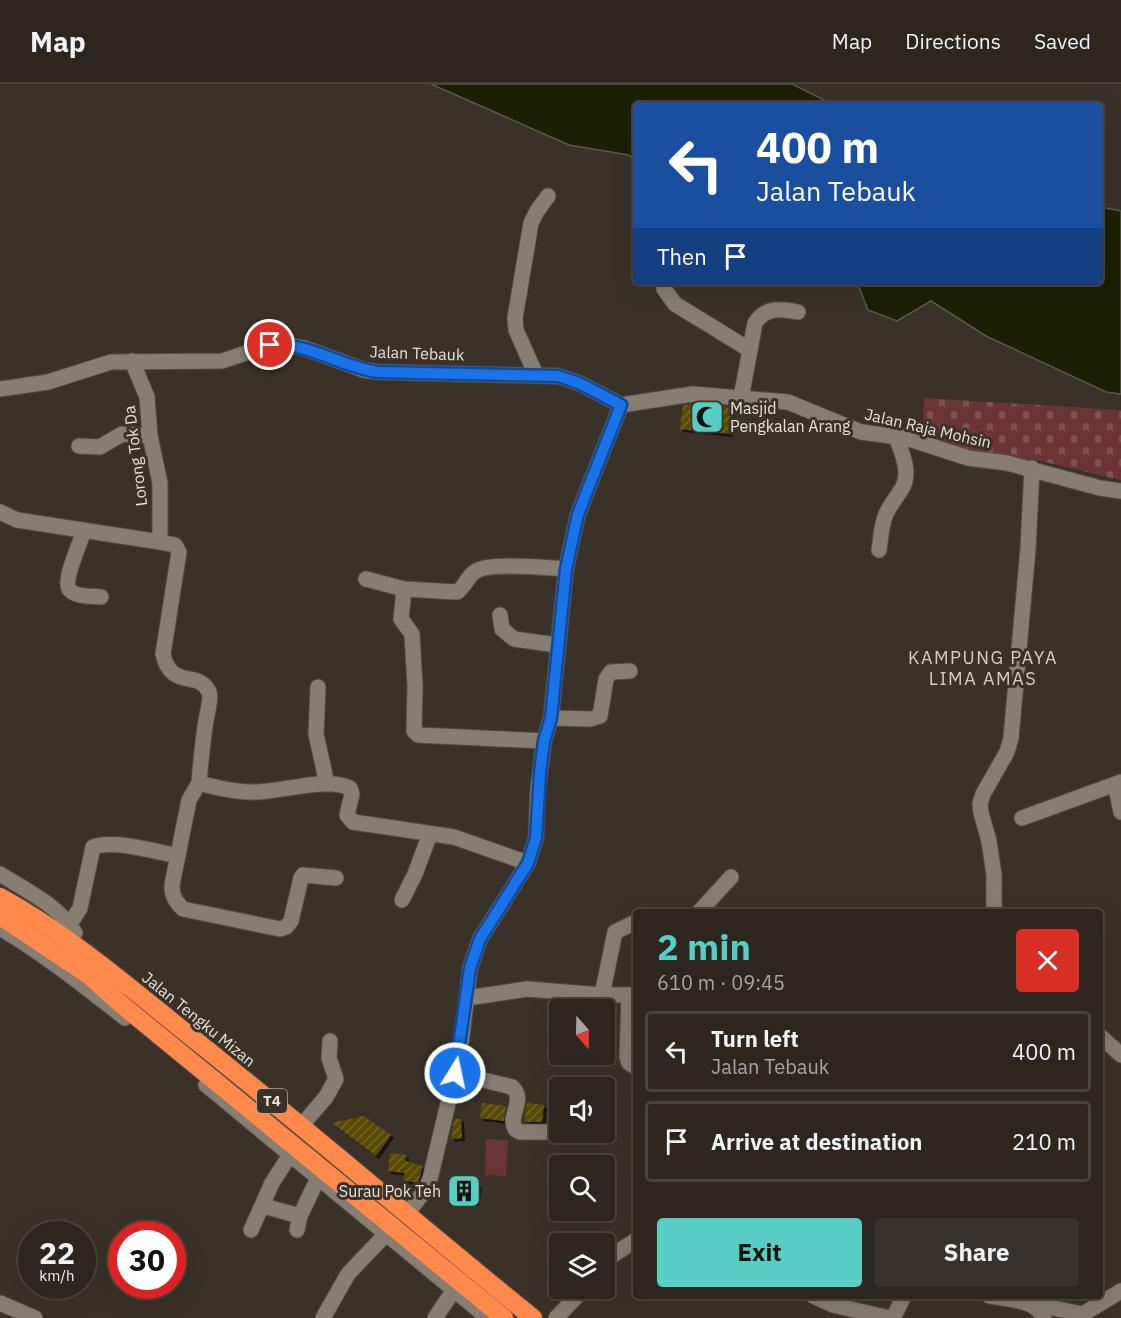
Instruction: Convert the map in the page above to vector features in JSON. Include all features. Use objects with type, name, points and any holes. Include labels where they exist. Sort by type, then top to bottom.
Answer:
[{"type":"highway","name":"Jalan Tengku Mizan","points":[[0,897],[66,931],[88,955],[302,1125],[406,1215],[533,1318]]},
{"type":"highway","name":"T4","points":[[0,916],[90,976],[121,1004],[504,1318]]},
{"type":"street","points":[[536,375],[516,330],[515,318],[531,223],[548,196]]},
{"type":"street","points":[[664,289],[675,304],[750,350]]},
{"type":"street","points":[[741,398],[758,318],[779,308],[798,312]]},
{"type":"street","name":"Jalan Tebauk","points":[[0,388],[48,382],[111,362],[222,361],[264,347],[282,344],[304,348],[364,370],[378,372],[558,376],[579,383],[621,405]]},
{"type":"street","name":"Lorong Tok Da","points":[[132,361],[147,398],[150,436],[160,483],[160,542]]},
{"type":"street","name":"Jalan Raja Mohsin","points":[[621,405],[693,394],[788,402],[861,432],[919,441],[968,458],[1032,468],[1100,488],[1121,491]]},
{"type":"street","points":[[406,1215],[426,1189],[430,1179],[455,1073],[470,968],[480,939],[528,863],[536,838],[538,789],[544,741],[551,718],[566,569],[578,514],[621,405]]},
{"type":"street","points":[[79,446],[100,447],[122,434],[150,436]]},
{"type":"street","points":[[879,550],[883,521],[887,511],[904,487],[906,476],[906,464],[896,436]]},
{"type":"street","points":[[994,909],[994,875],[981,804],[983,794],[1011,738],[1028,549],[1032,468]]},
{"type":"street","points":[[0,512],[17,520],[175,545],[179,552],[163,654],[171,674],[203,684],[209,693],[210,700],[203,734],[198,783],[189,800],[178,856],[172,894],[175,901],[183,909],[270,929],[280,929],[286,927],[291,921],[303,875],[336,878]]},
{"type":"street","points":[[84,530],[68,583],[69,589],[82,595],[101,597]]},
{"type":"street","points":[[366,579],[404,590],[457,592],[462,589],[470,576],[479,570],[510,567],[566,569]]},
{"type":"street","points":[[404,590],[401,619],[412,634],[415,686],[414,731],[418,735],[544,741]]},
{"type":"street","points":[[500,615],[502,629],[514,639],[557,645]]},
{"type":"street","points":[[551,718],[591,719],[600,716],[606,679],[611,672],[630,671]]},
{"type":"street","points":[[318,687],[316,734],[327,784]]},
{"type":"street","points":[[198,783],[256,793],[342,784],[350,788],[352,794],[347,815],[353,822],[454,837],[528,863]]},
{"type":"street","points":[[1022,818],[1118,783],[1121,812]]},
{"type":"street","points":[[402,900],[415,874],[430,834]]},
{"type":"street","points":[[0,874],[44,901],[66,931],[80,908],[93,846],[120,845],[178,856]]},
{"type":"street","points":[[702,909],[731,877]]},
{"type":"street","points":[[602,995],[615,932],[633,923]]},
{"type":"street","points":[[0,928],[59,967],[125,1018],[488,1318]]},
{"type":"street","points":[[467,998],[527,989],[633,995],[627,1056],[629,1063],[633,1065]]},
{"type":"street","points":[[1103,1039],[1121,1055]]},
{"type":"street","points":[[302,1125],[326,1097],[336,1079],[329,1058],[330,1041]]},
{"type":"street","points":[[455,1073],[512,1087],[517,1091],[519,1097],[513,1121],[516,1130],[549,1132]]},
{"type":"street","points":[[251,1230],[272,1183],[290,1155]]},
{"type":"street","points":[[263,1206],[298,1223],[318,1178]]},
{"type":"street","points":[[323,1318],[348,1274],[386,1234]]},
{"type":"street","points":[[615,1254],[633,1242]]},
{"type":"street","points":[[435,1318],[453,1290]]},
{"type":"street","points":[[1006,1299],[1083,1314],[1121,1291]]},
{"type":"street","points":[[556,1318],[574,1299]]},
{"type":"street","points":[[819,1299],[832,1305],[892,1318],[902,1299]]},
{"type":"street","points":[[0,1303],[34,1318]]},
{"type":"street","points":[[1033,1304],[1044,1318]]},
{"type":"green space","points":[[924,398],[1121,410],[1121,480],[1036,460],[973,456],[923,436]]},
{"type":"green space","points":[[486,1139],[508,1140],[506,1176],[485,1175]]},
{"type":"shaded area","points":[[431,84],[792,84],[828,102],[633,102],[633,160],[629,155],[569,145]]},
{"type":"shaded area","points":[[1103,208],[1121,211],[1121,394],[1106,392],[986,336],[931,301],[897,321],[868,310],[859,287],[855,285],[1103,285]]},
{"type":"building","name":"Masjid Pengkalan Arang","points":[[683,405],[733,407],[730,434],[680,429]]},
{"type":"building","points":[[482,1103],[506,1106],[504,1121],[480,1118]]},
{"type":"building","points":[[527,1103],[544,1105],[542,1122],[524,1122]]},
{"type":"building","points":[[364,1116],[391,1135],[376,1156],[332,1123]]},
{"type":"building","points":[[454,1119],[461,1119],[462,1138],[451,1139]]},
{"type":"building","points":[[390,1153],[406,1155],[405,1161],[423,1166],[418,1183],[403,1180],[405,1173],[388,1171]]},
{"type":"building","name":"Surau Pok Teh","points":[[452,1179],[464,1181],[464,1184],[479,1184],[476,1203],[448,1199]]},
{"type":"place","name":"Masjid Pengkalan Arang","points":[[707,417]]},
{"type":"place","name":"Surau Pok Teh","points":[[464,1191]]},
{"type":"district","name":"KAMPUNG PAYA LIMA AMAS","points":[[983,668]]},
{"type":"route","points":[[270,345],[282,344],[304,348],[364,370],[378,372],[558,376],[579,383],[621,405],[578,514],[566,569],[551,718],[544,741],[538,789],[536,838],[528,863],[480,939],[470,968],[460,1053],[455,1073]]}]
